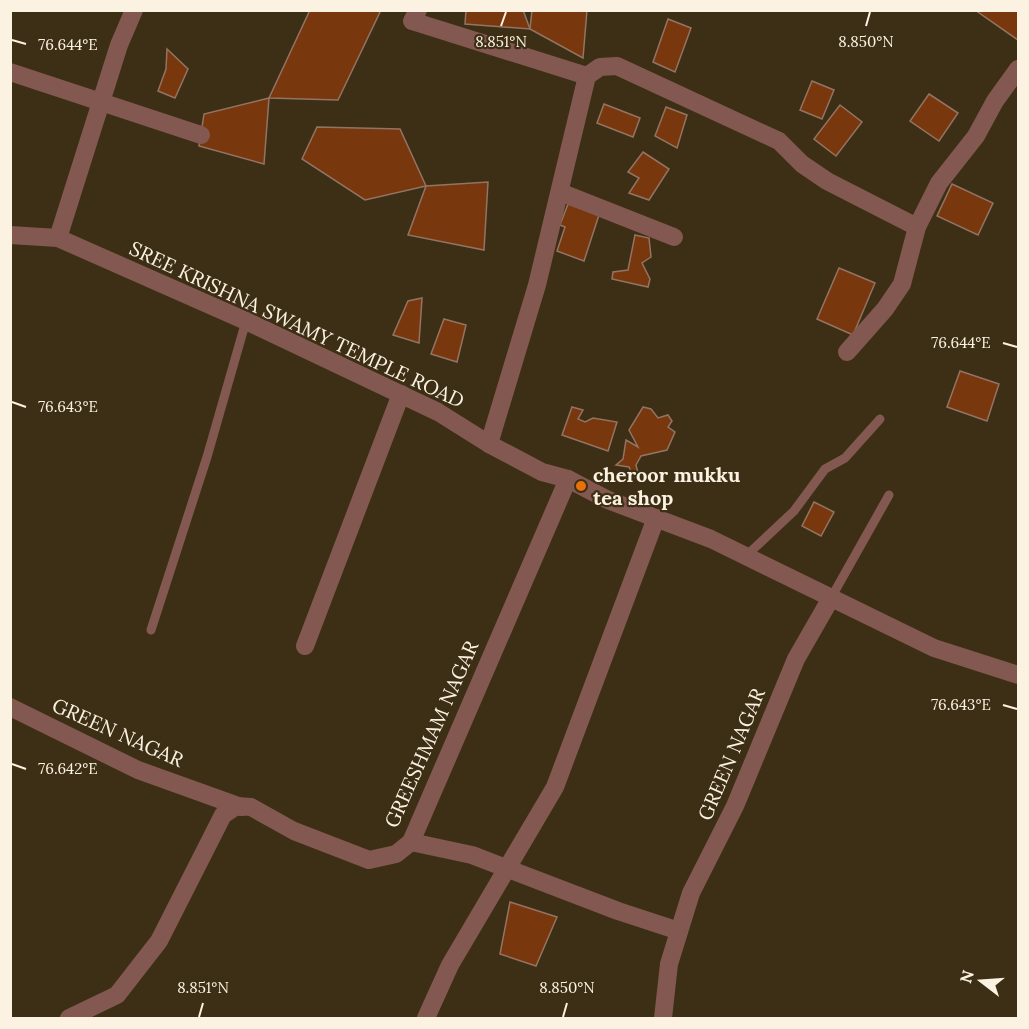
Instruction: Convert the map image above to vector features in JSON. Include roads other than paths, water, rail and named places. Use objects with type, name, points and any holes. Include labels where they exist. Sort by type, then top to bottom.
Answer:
[{"type":"street","points":[[58,238],[120,45],[134,10]]},
{"type":"street","points":[[418,10],[412,21],[587,76]]},
{"type":"street","points":[[489,444],[537,285],[587,76],[600,67],[617,66],[779,141],[802,164],[827,181],[917,227]]},
{"type":"street","points":[[847,352],[885,309],[902,284],[917,227],[939,183],[976,136],[995,101],[1018,69]]},
{"type":"street","points":[[10,72],[201,135]]},
{"type":"street","points":[[560,192],[674,237]]},
{"type":"street","name":"SREE KRISHNA SWAMY TEMPLE ROAD","points":[[10,235],[58,238],[246,321],[401,394],[438,412],[489,444],[542,472],[568,479],[608,500],[746,556],[934,648],[1018,675]]},
{"type":"street","points":[[305,646],[401,394]]},
{"type":"street","name":"GREESHMAM NAGAR","points":[[241,807],[251,807],[294,831],[369,860],[396,854],[411,842],[568,479]]},
{"type":"street","points":[[426,1018],[450,965],[555,787],[656,518]]},
{"type":"street","name":"GREEN NAGAR","points":[[663,1018],[669,964],[691,893],[735,806],[796,659],[831,598]]},
{"type":"street","name":"GREEN NAGAR","points":[[10,707],[138,770],[241,807]]},
{"type":"street","points":[[69,1018],[117,995],[159,941],[223,815],[236,806],[241,807]]},
{"type":"street","points":[[411,842],[472,855],[679,931]]},
{"type":"lane","points":[[151,630],[207,457],[246,321]]},
{"type":"lane","points":[[746,556],[794,511],[825,469],[845,458],[880,419]]},
{"type":"lane","points":[[831,598],[889,495]]},
{"type":"place","name":"cheroor mukku tea shop","points":[[581,486]]}]
